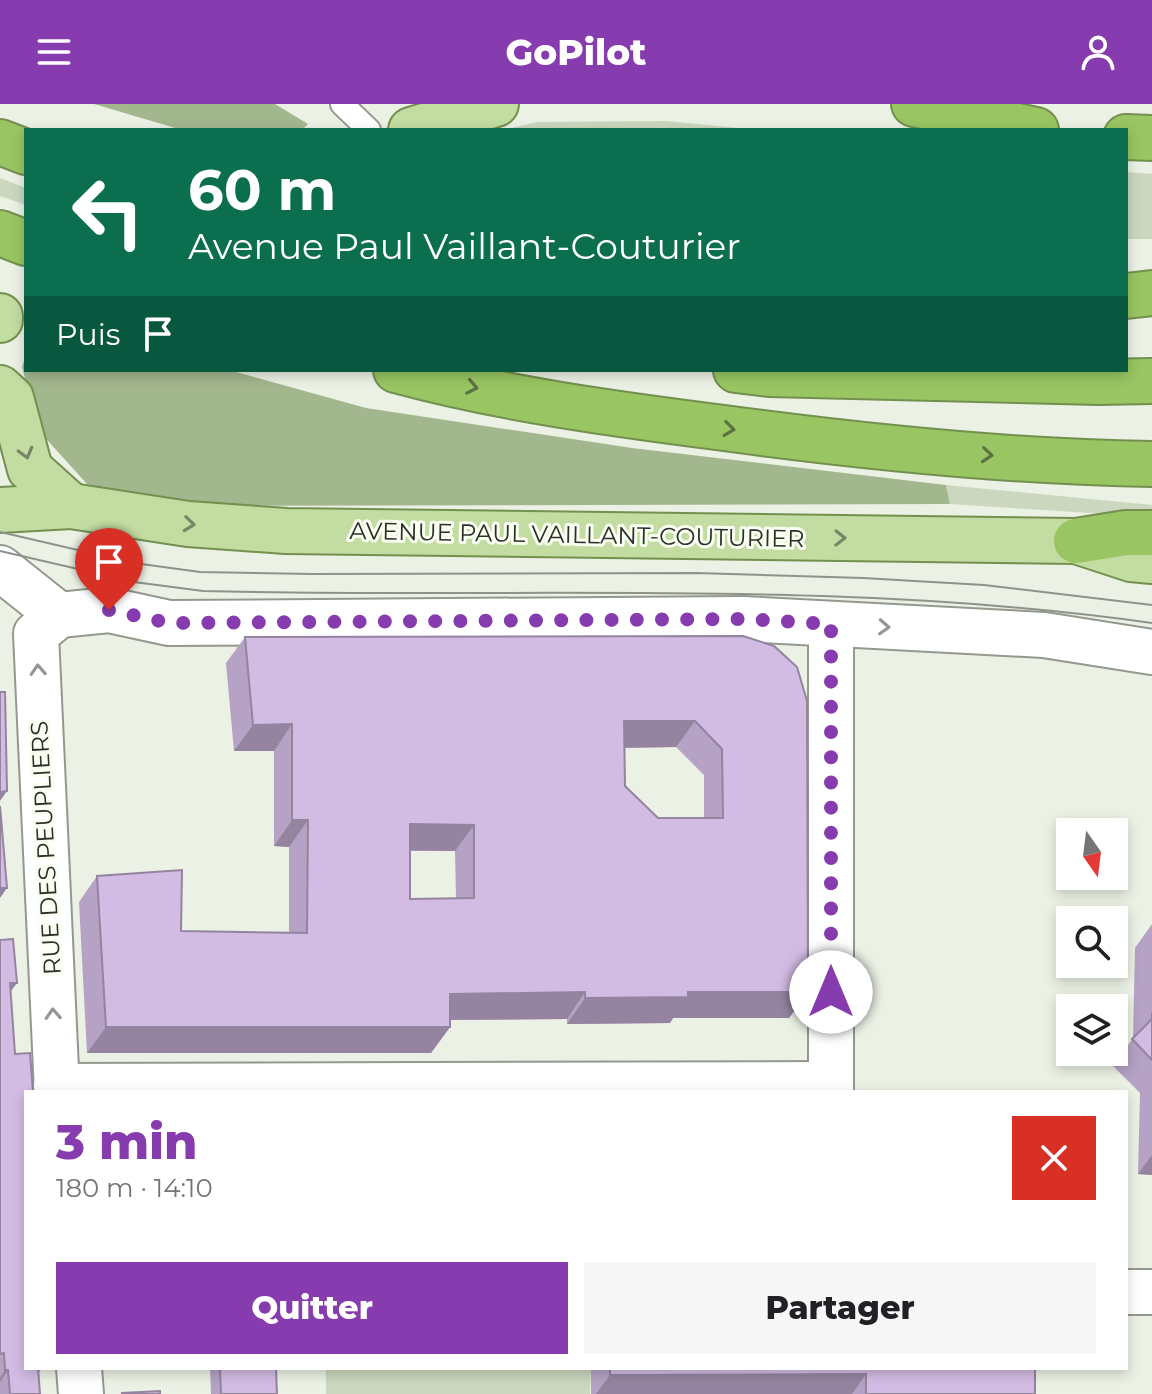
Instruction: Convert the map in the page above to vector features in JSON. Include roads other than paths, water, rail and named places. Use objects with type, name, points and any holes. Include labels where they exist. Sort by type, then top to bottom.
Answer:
[{"type":"highway","points":[[914,104],[1027,128]]},
{"type":"highway","points":[[1128,137],[1152,138]]},
{"type":"highway","points":[[0,142],[24,151]]},
{"type":"highway","points":[[0,233],[24,242]]},
{"type":"highway","points":[[1128,296],[1152,293]]},
{"type":"highway","points":[[1128,309],[1152,309]]},
{"type":"highway","points":[[404,372],[618,414],[805,439],[1090,463],[1152,464]]},
{"type":"highway","points":[[752,372],[1152,381]]},
{"type":"highway","points":[[1076,541],[1126,533],[1152,533]]},
{"type":"main road","points":[[418,128],[496,104]]},
{"type":"main road","points":[[0,388],[11,398],[30,469],[71,506]]},
{"type":"main road","name":"AVENUE PAUL VAILLANT-COUTURIER","points":[[0,510],[71,506],[188,524],[286,531],[1076,541],[1131,559],[1152,561]]},
{"type":"street","points":[[0,510],[5,572],[59,615],[109,610],[169,623],[743,619],[1044,635],[1152,652]]},
{"type":"street","name":"RUE DES PEUPLIERS","points":[[56,1089],[36,634],[59,615]]},
{"type":"street","points":[[56,1089],[831,1088],[831,624]]},
{"type":"street","points":[[1128,1292],[1152,1292]]},
{"type":"street","points":[[79,1370],[81,1394]]},
{"type":"lane","points":[[342,104],[367,128]]},
{"type":"tram line","points":[[0,532],[134,563],[200,572],[696,573],[863,578],[984,585],[1152,605]]},
{"type":"tram line","points":[[0,551],[134,582],[203,591],[797,595],[1034,609],[1152,623]]}]
